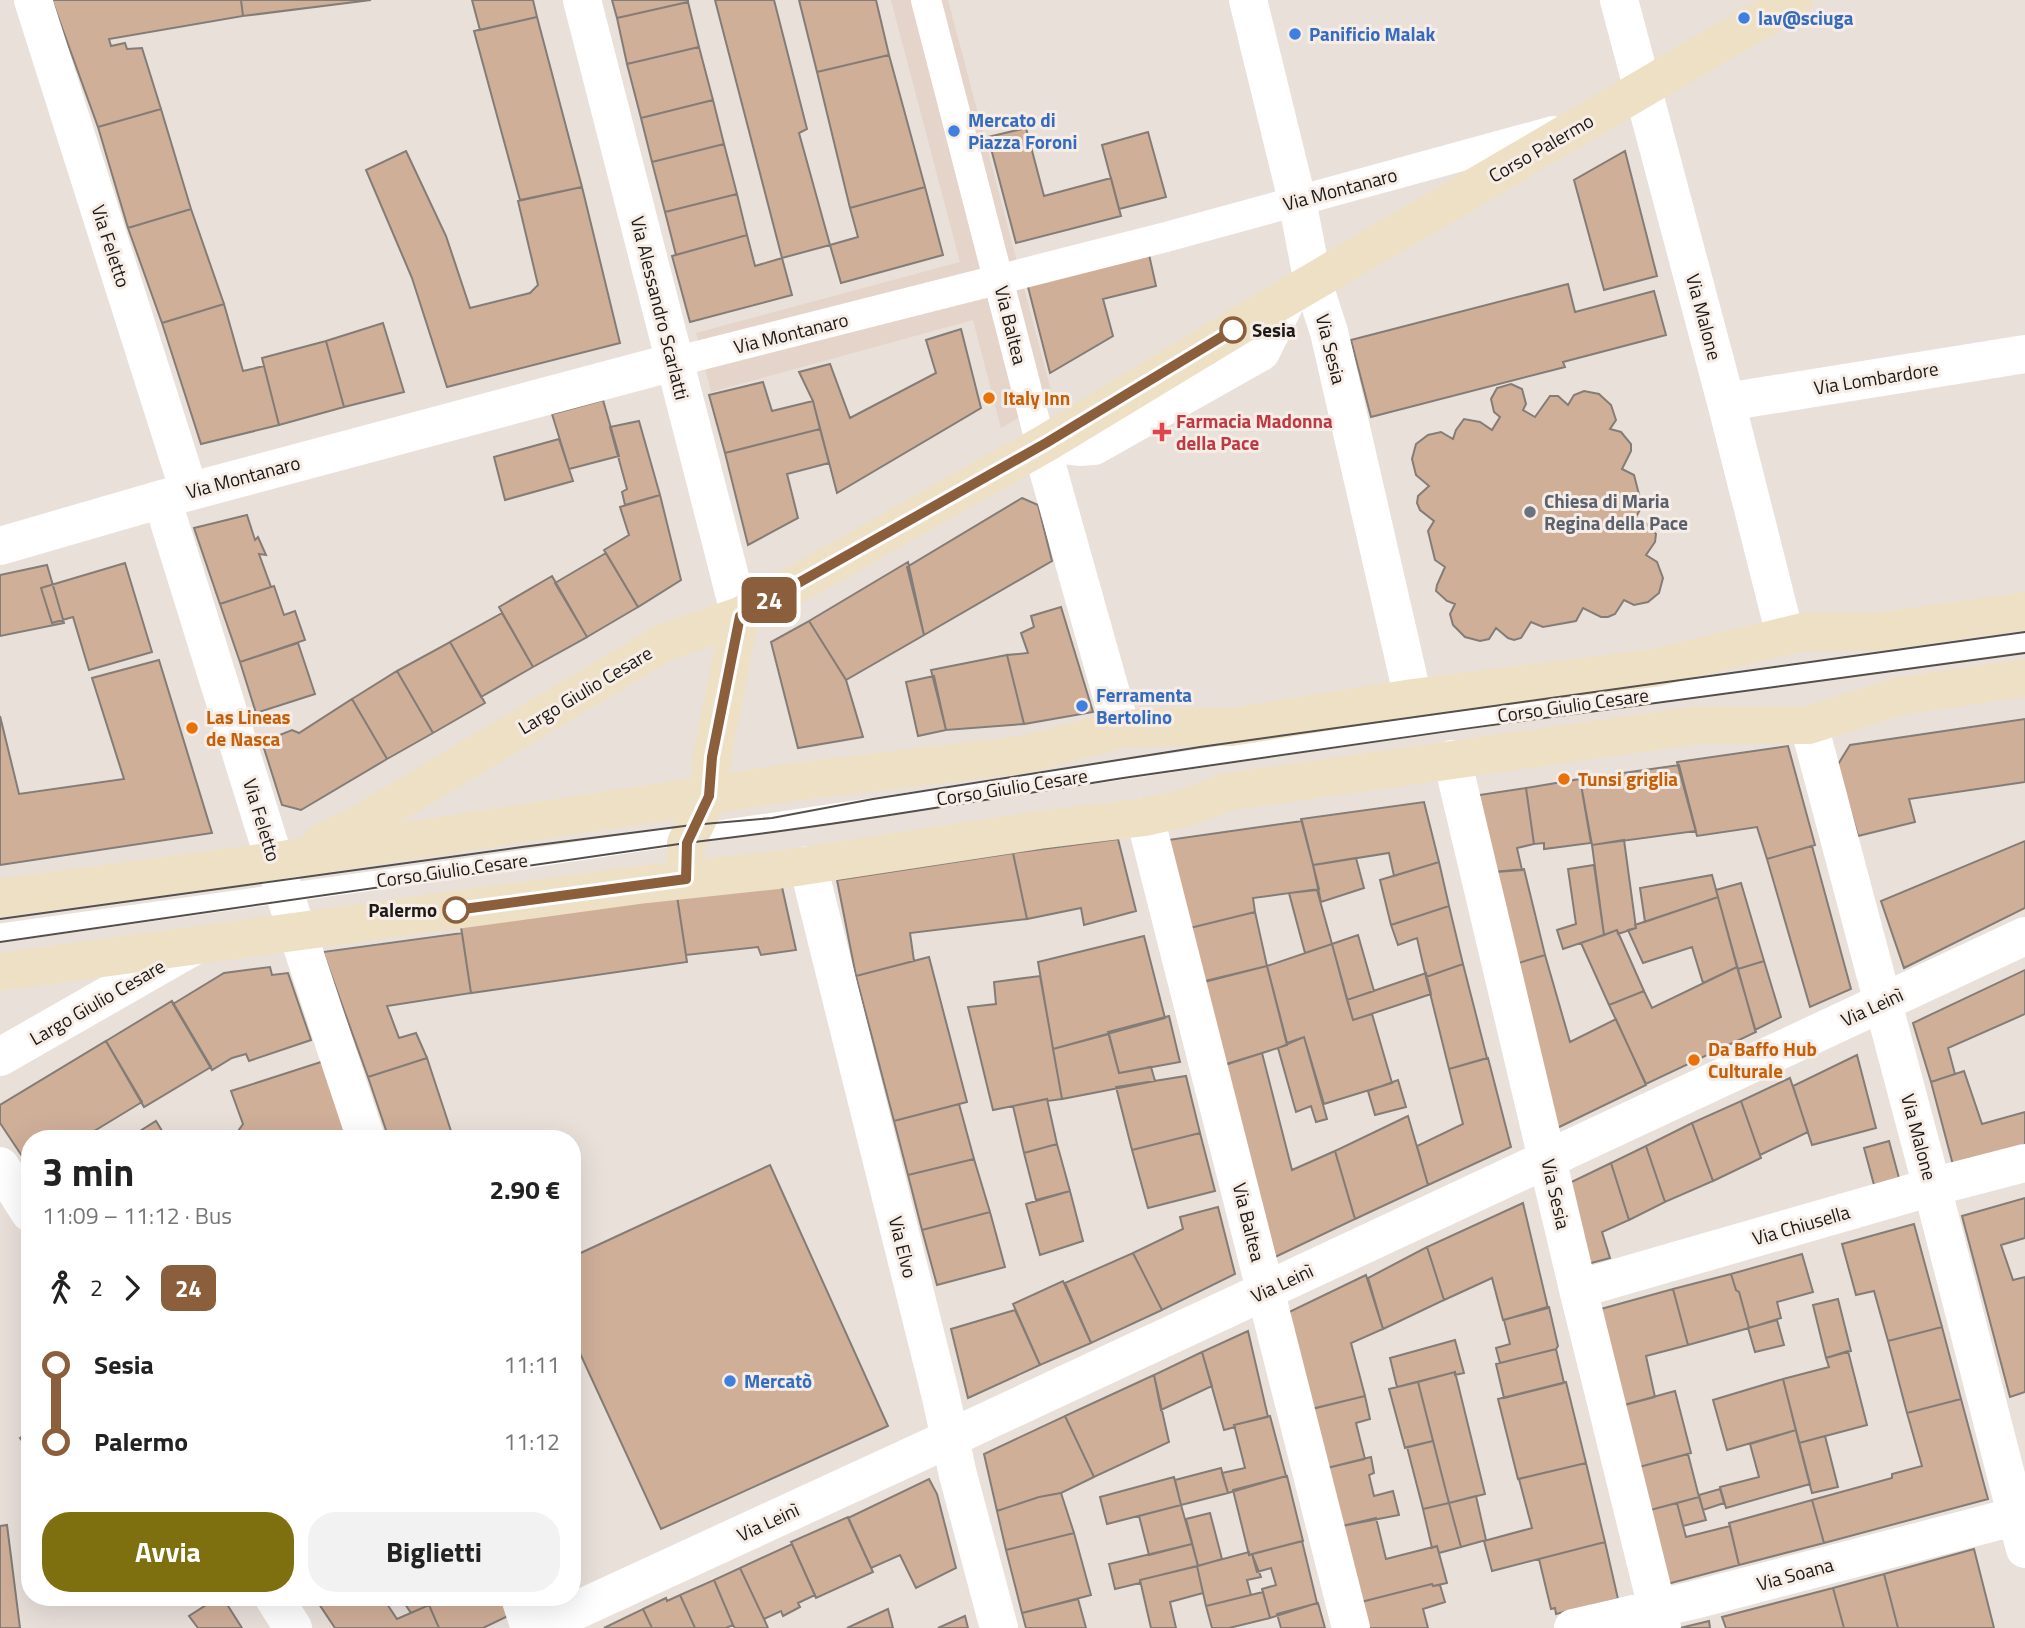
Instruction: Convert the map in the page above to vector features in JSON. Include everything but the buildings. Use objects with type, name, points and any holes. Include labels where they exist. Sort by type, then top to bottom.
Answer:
[{"type":"main road","name":"Corso Palermo","points":[[740,616],[1043,444],[1794,0]]},
{"type":"main road","name":"Corso Giulio Cesare","points":[[709,796],[830,777],[1027,754],[1121,729],[1231,727],[1413,698],[1654,668],[1803,632],[1875,632],[2025,611]]},
{"type":"main road","points":[[686,879],[687,843],[709,796],[712,757],[740,616]]},
{"type":"main road","name":"Largo Giulio Cesare","points":[[292,872],[360,824],[665,642],[740,616]]},
{"type":"main road","name":"Corso Giulio Cesare","points":[[808,865],[1145,817],[1185,808],[1227,792],[1452,759],[1699,725],[1809,725],[1900,696],[2025,678]]},
{"type":"main road","name":"Largo Giulio Cesare","points":[[0,898],[292,872],[709,796]]},
{"type":"main road","name":"Largo Giulio Cesare","points":[[0,972],[686,879],[808,865]]},
{"type":"street","name":"Via Feletto","points":[[33,0],[175,495],[292,872],[298,932],[363,1130]]},
{"type":"street","name":"Via Alessandro Scarlatti","points":[[582,0],[740,616]]},
{"type":"street","name":"Via Baltea","points":[[926,0],[1121,729]]},
{"type":"street","name":"Via Sesia","points":[[1248,0],[1297,200],[1300,290],[1329,332],[1413,698]]},
{"type":"street","name":"Via Malone","points":[[1619,0],[1726,401],[1785,635]]},
{"type":"street","name":"Via Montanaro","points":[[0,546],[175,495],[674,362],[1000,280],[1584,122]]},
{"type":"street","name":"Via Lombardore","points":[[1726,401],[2025,354]]},
{"type":"street","name":"Via Malone","points":[[1809,725],[1933,1187],[2021,1533]]},
{"type":"street","name":"Via Sesia","points":[[1452,759],[1659,1618]]},
{"type":"street","name":"Via Baltea","points":[[1145,817],[1351,1628]]},
{"type":"street","name":"Via Elvo","points":[[808,865],[949,1438],[999,1628]]},
{"type":"street","name":"Via Leinì","points":[[538,1628],[2025,936]]},
{"type":"street","name":"Largo Giulio Cesare","points":[[0,1058],[194,946]]},
{"type":"street","name":"Via Chiusella","points":[[1578,1289],[2025,1163]]},
{"type":"street","points":[[0,1166],[21,1199]]},
{"type":"street","name":"Via Soana","points":[[1573,1628],[1659,1618],[2021,1533]]},
{"type":"street","points":[[279,1606],[293,1628]]},
{"type":"street","points":[[523,1606],[530,1628]]},
{"type":"lane","name":"Corso Giulio Cesare","points":[[0,933],[292,872],[690,835],[1324,740],[2025,642]]},
{"type":"shaded area","name":"Mercato di Piazza Foroni","points":[[891,0],[948,0],[1053,398],[1001,428],[973,320],[711,392],[696,333],[960,262]]},
{"type":"tram line","points":[[0,919],[522,847],[692,825],[772,818],[873,799],[1200,747],[2025,632]]},
{"type":"tram line","points":[[0,942],[853,821],[1354,745],[2025,653]]},
{"type":"bus line","name":"24","points":[[456,910],[686,879],[687,843],[709,796],[712,757],[740,616],[1046,443],[1233,330]]},
{"type":"place","name":"lav@sciuga","points":[[1744,18]]},
{"type":"place","name":"Panificio Malak","points":[[1295,34]]},
{"type":"place","name":"Mercato di Piazza Foroni","points":[[954,131]]},
{"type":"place","name":"Sesia","points":[[1233,330]]},
{"type":"place","name":"Italy Inn","points":[[989,398]]},
{"type":"place","name":"Farmacia Madonna della Pace","points":[[1162,432]]},
{"type":"place","name":"Chiesa di Maria Regina della Pace","points":[[1530,512]]},
{"type":"place","name":"Ferramenta Bertolino","points":[[1082,706]]},
{"type":"place","name":"Las Lineas de Nasca","points":[[192,728]]},
{"type":"place","name":"Tunsi griglia","points":[[1564,779]]},
{"type":"place","name":"Palermo","points":[[456,910]]},
{"type":"place","name":"Da Baffo Hub Culturale","points":[[1694,1060]]},
{"type":"place","name":"Mercatò","points":[[730,1381]]}]
